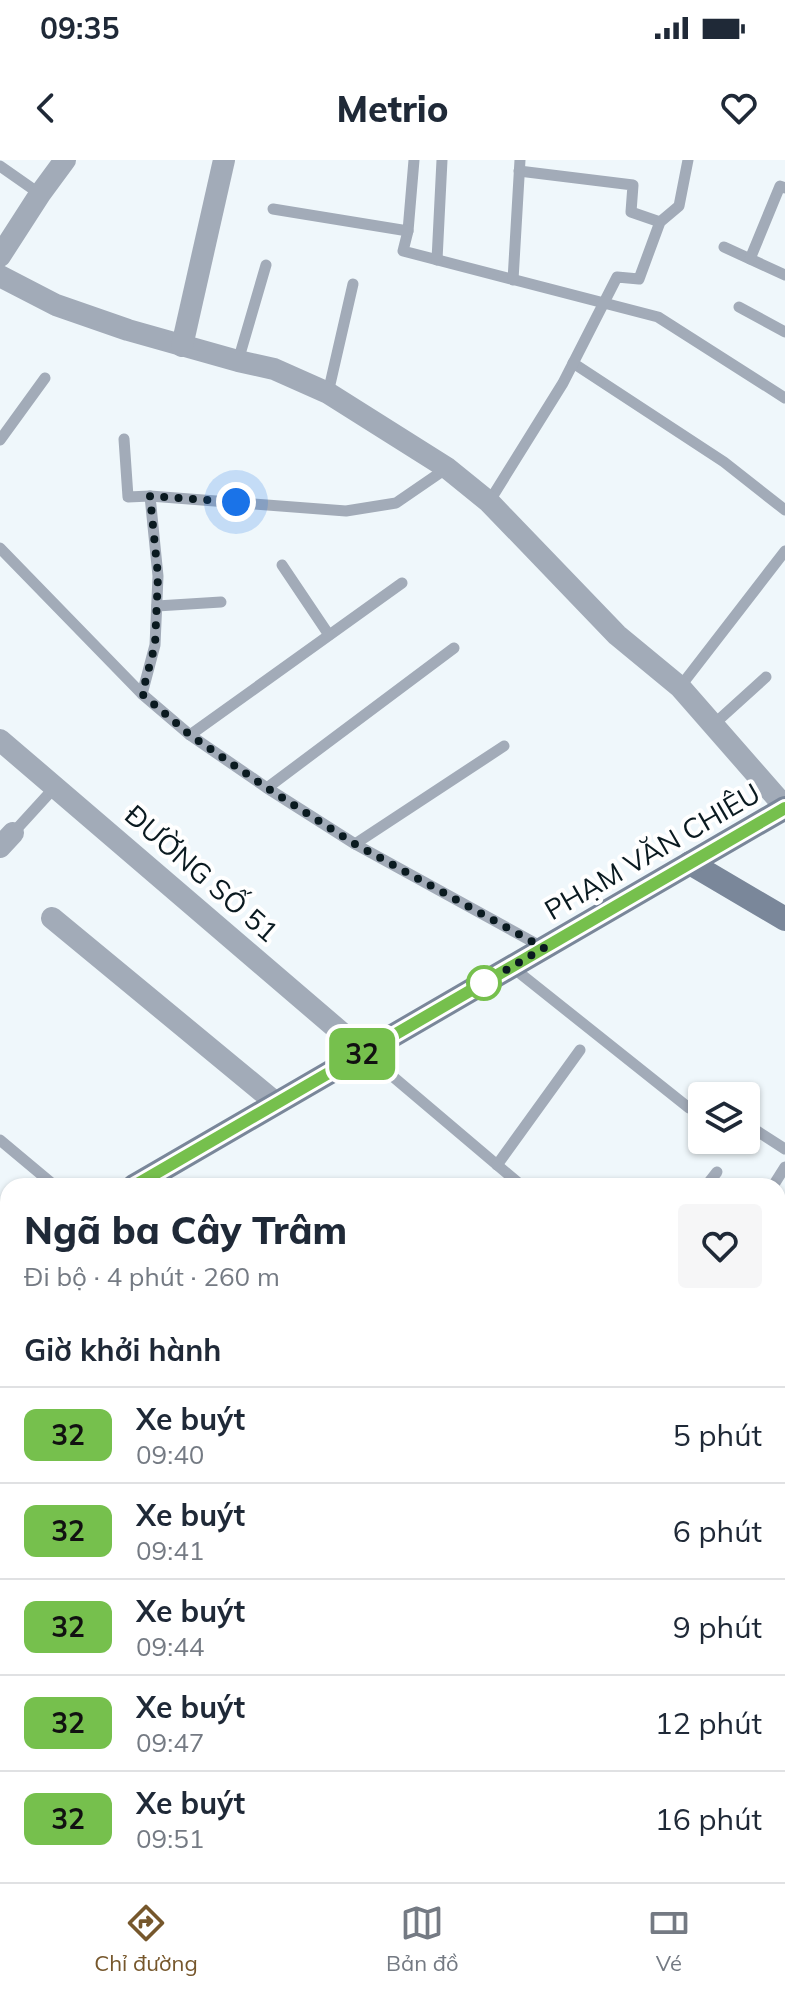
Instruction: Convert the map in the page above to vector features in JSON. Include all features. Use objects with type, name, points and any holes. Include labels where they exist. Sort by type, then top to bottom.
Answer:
[{"type":"main road","name":"PHẠM VĂN CHIÊU","points":[[151,1178],[785,808]]},
{"type":"main road","points":[[690,863],[785,919]]},
{"type":"street","points":[[0,256],[65,160]]},
{"type":"street","points":[[182,346],[224,160]]},
{"type":"street","points":[[0,276],[56,305],[128,330],[274,369],[328,393],[447,468],[489,502],[617,635],[680,687],[785,808]]},
{"type":"street","name":"ĐƯỜNG SỐ 51","points":[[0,740],[364,1052]]},
{"type":"street","points":[[52,918],[276,1103]]},
{"type":"lane","points":[[414,160],[408,231],[403,251],[658,317],[785,398]]},
{"type":"lane","points":[[437,260],[442,160]]},
{"type":"lane","points":[[489,502],[563,383],[617,277],[639,279],[660,222],[679,206],[688,160]]},
{"type":"lane","points":[[513,280],[519,165],[633,185],[631,212],[660,222]]},
{"type":"lane","points":[[0,166],[40,194]]},
{"type":"lane","points":[[750,259],[780,186],[785,188]]},
{"type":"lane","points":[[273,209],[408,231]]},
{"type":"lane","points":[[724,247],[785,275]]},
{"type":"lane","points":[[238,361],[266,265]]},
{"type":"lane","points":[[328,393],[353,284]]},
{"type":"lane","points":[[739,307],[785,332]]},
{"type":"lane","points":[[573,363],[724,462],[785,510]]},
{"type":"lane","points":[[0,440],[45,378]]},
{"type":"lane","points":[[124,439],[128,497],[150,496],[346,511],[396,503],[447,468]]},
{"type":"lane","points":[[142,694],[155,645],[157,606],[158,576],[150,496]]},
{"type":"lane","points":[[0,548],[142,694],[190,735],[355,844],[544,948]]},
{"type":"lane","points":[[680,687],[785,551]]},
{"type":"lane","points":[[282,565],[329,635]]},
{"type":"lane","points":[[190,735],[402,583]]},
{"type":"lane","points":[[157,606],[221,602]]},
{"type":"lane","points":[[267,788],[454,648]]},
{"type":"lane","points":[[713,725],[766,677]]},
{"type":"lane","points":[[355,844],[504,746]]},
{"type":"lane","points":[[7,840],[55,787]]},
{"type":"lane","points":[[512,967],[688,1107]]},
{"type":"lane","points":[[497,1165],[580,1050]]},
{"type":"lane","points":[[364,1052],[512,1178]]},
{"type":"lane","points":[[760,1133],[785,1149]]},
{"type":"lane","points":[[0,1140],[45,1178]]},
{"type":"lane","points":[[712,1178],[717,1172]]},
{"type":"bus line","name":"32","points":[[148,1178],[785,808]]},
{"type":"route","points":[[236,502],[150,496],[158,576],[155,645],[142,694],[190,735],[355,844],[544,948],[484,983]]}]
